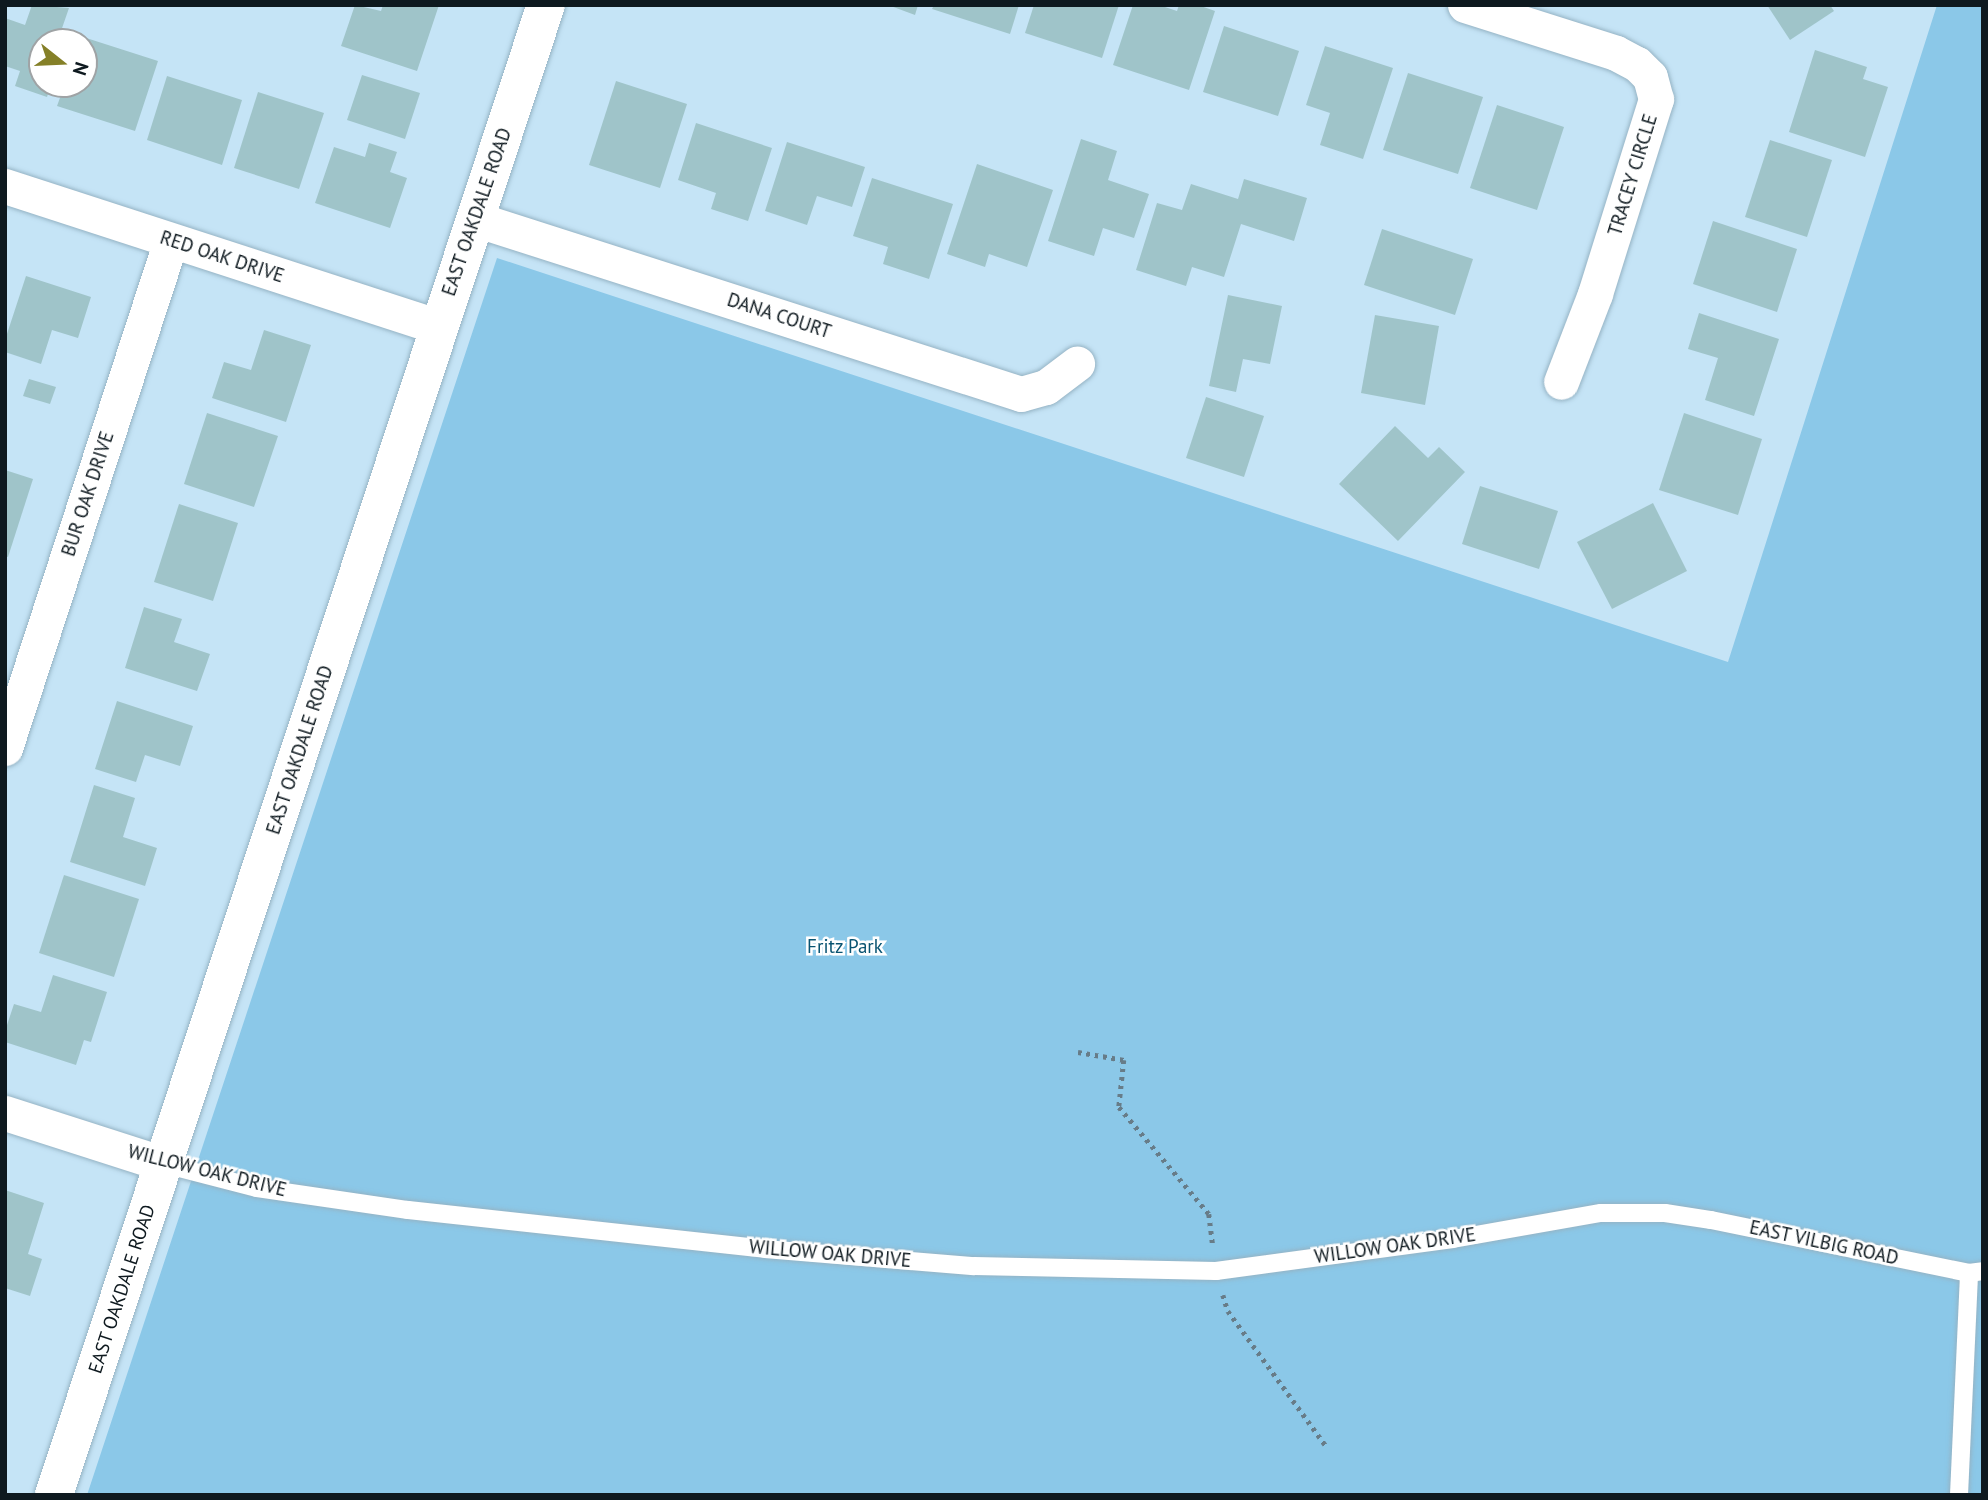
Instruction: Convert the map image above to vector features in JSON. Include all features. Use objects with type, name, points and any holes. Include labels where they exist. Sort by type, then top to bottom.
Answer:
[{"type":"street","name":"EAST OAKDALE ROAD","points":[[54,1495],[546,5]]},
{"type":"street","name":"TRACEY CIRCLE","points":[[1465,5],[1616,53],[1637,64],[1650,77],[1656,99],[1595,294],[1561,382]]},
{"type":"street","name":"RED OAK DRIVE","points":[[5,186],[438,327]]},
{"type":"street","name":"DANA COURT","points":[[475,219],[1021,394],[1046,387],[1077,364]]},
{"type":"street","name":"BUR OAK DRIVE","points":[[5,748],[19,657],[172,240]]},
{"type":"street","name":"WILLOW OAK DRIVE","points":[[5,1113],[164,1164]]},
{"type":"lane","name":"WILLOW OAK DRIVE","points":[[164,1164],[257,1188],[408,1210],[751,1247],[974,1266],[1216,1272],[1453,1239],[1601,1213],[1665,1213]]},
{"type":"lane","name":"EAST VILBIG ROAD","points":[[1665,1213],[1976,1272]]},
{"type":"lane","points":[[1959,1495],[1976,1272]]},
{"type":"path","points":[[1078,1052],[1124,1060],[1119,1107],[1209,1214],[1216,1272],[1228,1311],[1326,1447]]},
{"type":"green space","name":"Fritz Park","points":[[1937,5],[1983,5],[1983,1495],[87,1495],[497,258],[1728,662]]},
{"type":"building","points":[[32,5],[69,8],[62,28],[28,28],[28,90],[15,86],[20,71],[5,66],[5,18],[25,25]]},
{"type":"building","points":[[355,5],[381,11],[383,5],[439,5],[417,71],[341,46]]},
{"type":"building","points":[[888,5],[918,5],[915,15]]},
{"type":"building","points":[[934,5],[1019,5],[1010,34],[932,9]]},
{"type":"building","points":[[1034,5],[1119,5],[1102,58],[1025,33]]},
{"type":"building","points":[[1133,5],[1159,5],[1177,11],[1179,5],[1198,5],[1215,11],[1189,90],[1113,65]]},
{"type":"building","points":[[1767,5],[1830,5],[1834,11],[1790,40]]},
{"type":"building","points":[[1224,26],[1299,51],[1278,116],[1203,92]]},
{"type":"building","points":[[98,42],[158,61],[135,131],[57,106],[60,98],[98,98]]},
{"type":"building","points":[[1325,46],[1393,68],[1363,159],[1320,145],[1330,113],[1306,105]]},
{"type":"building","points":[[1815,50],[1867,67],[1863,79],[1888,87],[1865,157],[1789,132]]},
{"type":"building","points":[[1408,73],[1483,97],[1458,174],[1383,150]]},
{"type":"building","points":[[362,75],[420,93],[405,139],[347,120]]},
{"type":"building","points":[[167,76],[242,100],[222,165],[147,140]]},
{"type":"building","points":[[616,81],[687,104],[660,188],[589,165]]},
{"type":"building","points":[[258,92],[324,113],[299,189],[234,168]]},
{"type":"building","points":[[1497,105],[1564,127],[1537,210],[1470,188]]},
{"type":"building","points":[[696,123],[772,148],[748,221],[711,209],[716,193],[678,180]]},
{"type":"building","points":[[1081,139],[1117,151],[1108,180],[1149,194],[1134,238],[1103,228],[1094,256],[1048,241]]},
{"type":"building","points":[[1770,140],[1832,160],[1807,237],[1745,217]]},
{"type":"building","points":[[787,142],[865,167],[852,207],[817,196],[807,225],[765,211]]},
{"type":"building","points":[[369,143],[397,152],[390,172],[407,178],[390,228],[315,203],[334,147],[365,157]]},
{"type":"building","points":[[977,164],[1053,190],[1027,267],[989,254],[985,267],[947,254]]},
{"type":"building","points":[[872,178],[953,204],[929,279],[883,264],[888,247],[853,236]]},
{"type":"building","points":[[1244,179],[1307,198],[1294,241],[1241,224],[1224,277],[1192,267],[1186,286],[1136,270],[1157,203],[1182,210],[1191,184],[1238,199]]},
{"type":"building","points":[[1713,221],[1797,249],[1777,312],[1693,284]]},
{"type":"building","points":[[1382,229],[1473,259],[1455,315],[1364,285]]},
{"type":"building","points":[[26,276],[91,297],[78,338],[52,330],[41,364],[5,352],[5,340]]},
{"type":"building","points":[[1228,295],[1282,306],[1270,364],[1243,359],[1236,392],[1209,386]]},
{"type":"building","points":[[1699,313],[1779,339],[1754,416],[1705,400],[1718,358],[1688,349]]},
{"type":"building","points":[[1375,315],[1439,326],[1425,405],[1361,393]]},
{"type":"building","points":[[264,330],[311,345],[286,422],[212,398],[224,362],[251,370]]},
{"type":"building","points":[[29,379],[56,387],[50,404],[23,396]]},
{"type":"building","points":[[1206,397],[1264,416],[1244,477],[1186,458]]},
{"type":"building","points":[[207,413],[278,436],[254,507],[184,484]]},
{"type":"building","points":[[1684,413],[1762,439],[1738,515],[1659,490]]},
{"type":"building","points":[[1395,426],[1428,458],[1439,447],[1465,472],[1398,541],[1339,484]]},
{"type":"building","points":[[5,470],[33,479],[8,557],[5,556]]},
{"type":"building","points":[[1480,486],[1558,511],[1539,569],[1462,544]]},
{"type":"building","points":[[1653,503],[1687,571],[1612,609],[1577,542]]},
{"type":"building","points":[[179,504],[238,523],[213,601],[154,582]]},
{"type":"building","points":[[144,607],[182,619],[174,642],[210,654],[197,691],[125,668]]},
{"type":"building","points":[[117,701],[193,726],[180,766],[145,755],[136,782],[95,769]]},
{"type":"building","points":[[94,785],[135,798],[123,837],[157,848],[145,886],[70,862]]},
{"type":"building","points":[[64,875],[139,899],[114,977],[39,953]]},
{"type":"building","points":[[53,975],[107,992],[91,1042],[84,1040],[76,1065],[5,1042],[5,1031],[14,1004],[41,1012]]},
{"type":"building","points":[[5,1190],[44,1203],[28,1254],[42,1259],[30,1296],[5,1288]]}]
